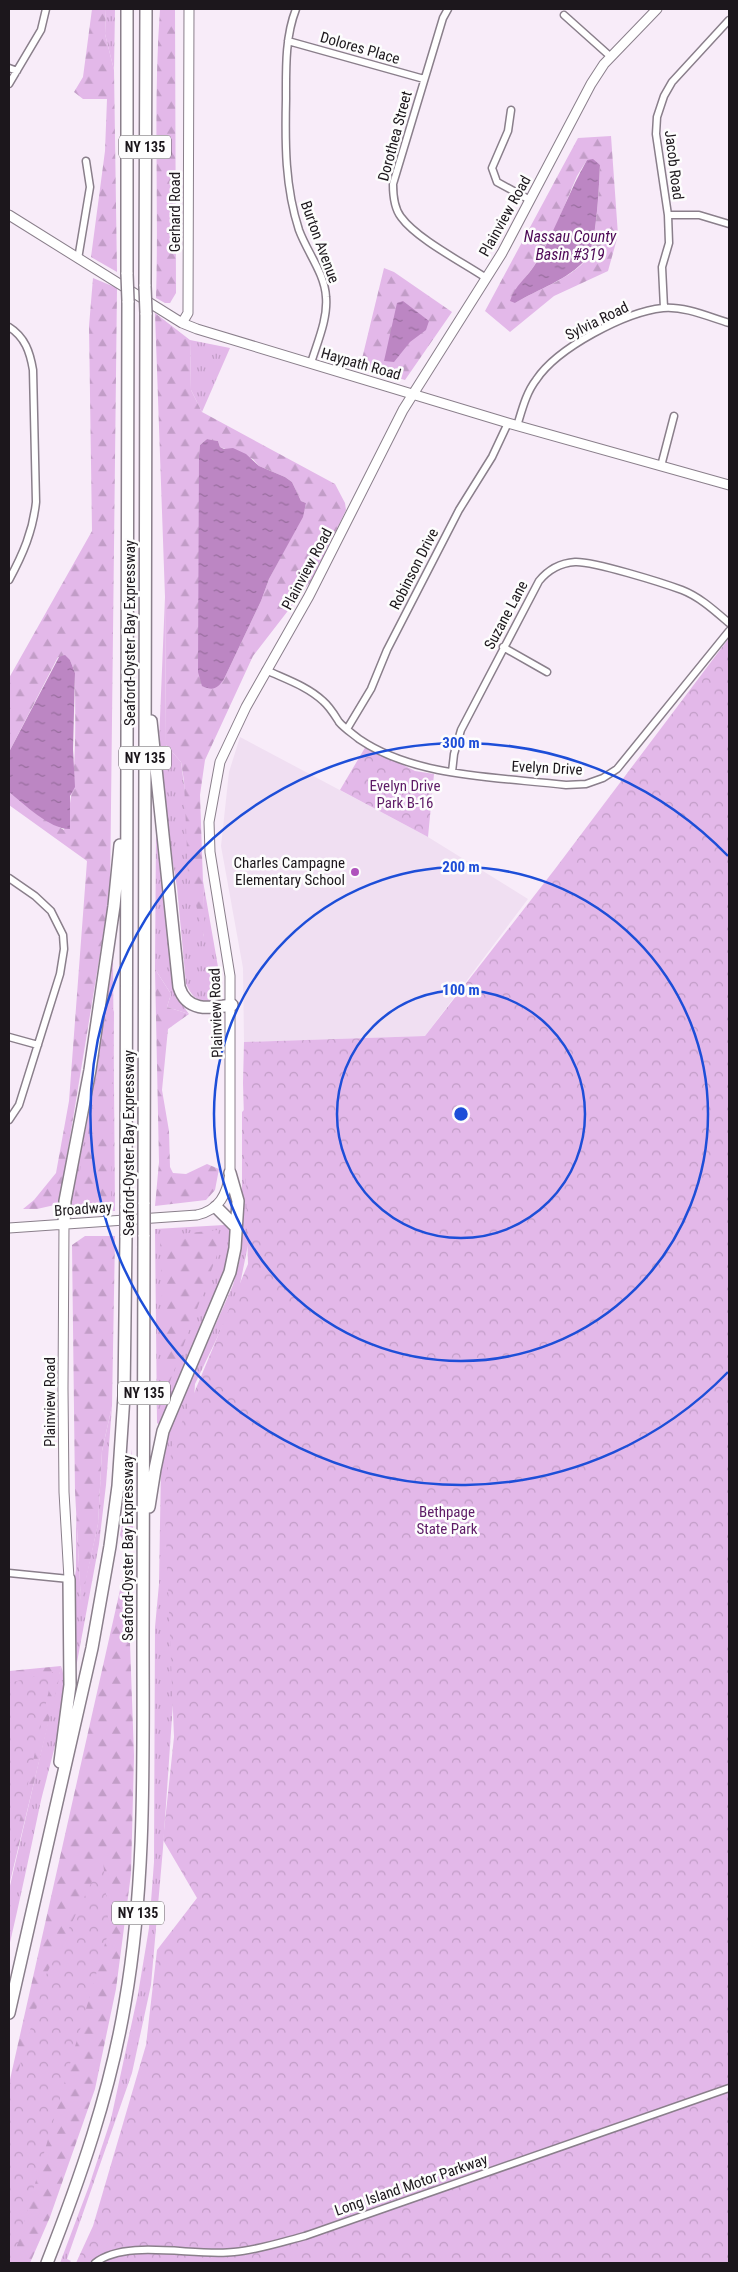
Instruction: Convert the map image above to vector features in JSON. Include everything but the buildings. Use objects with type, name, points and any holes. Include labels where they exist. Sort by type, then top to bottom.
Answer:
[{"type":"highway","name":"Seaford-Oyster Bay Expressway","points":[[9,2013],[92,1648],[114,1515],[124,1396],[126,1236],[127,9]]},
{"type":"highway","name":"Seaford-Oyster Bay Expressway","points":[[47,2263],[79,2180],[103,2100],[119,2035],[134,1945],[143,1815],[146,9]]},
{"type":"highway","points":[[145,669],[179,987],[184,998],[199,1007],[232,1005]]},
{"type":"highway","points":[[64,1224],[65,1201],[93,1050],[114,906],[126,791]]},
{"type":"highway","points":[[143,1550],[160,1443],[173,1405],[227,1283],[235,1248],[238,1201],[230,1173]]},
{"type":"highway","points":[[216,1207],[236,1227]]},
{"type":"highway","points":[[55,1811],[70,1686],[69,1579]]},
{"type":"main road","name":"Gerhard Road","points":[[182,323],[188,314],[188,9]]},
{"type":"main road","name":"Plainview Road","points":[[216,1207],[226,1193],[230,1173],[232,1005],[230,976],[212,867],[209,822],[220,762],[231,736],[266,670],[309,596],[413,393],[486,278],[530,200],[591,84],[611,57],[657,9]]},
{"type":"main road","name":"Haypath Road","points":[[9,215],[182,323],[513,424],[729,485]]},
{"type":"main road","name":"Broadway","points":[[9,1228],[197,1215],[207,1213],[216,1207]]},
{"type":"main road","name":"Plainview Road","points":[[64,1224],[63,1417],[69,1579]]},
{"type":"street","points":[[9,84],[41,30],[46,9]]},
{"type":"street","name":"Burton Avenue","points":[[296,9],[288,41],[286,69],[287,180],[299,231],[324,284],[326,297],[326,311],[311,363]]},
{"type":"street","name":"Dorothea Street","points":[[448,9],[443,18],[393,184],[394,203],[401,218],[413,230],[486,278]]},
{"type":"street","points":[[564,14],[611,57]]},
{"type":"street","name":"Jacob Road","points":[[664,308],[662,267],[669,243],[668,215],[656,134],[660,106],[672,82],[729,20]]},
{"type":"street","name":"Dolores Place","points":[[288,41],[424,79]]},
{"type":"street","points":[[9,68],[17,71]]},
{"type":"street","points":[[512,110],[508,131],[492,168],[497,182],[530,200]]},
{"type":"street","points":[[78,259],[90,188],[86,161]]},
{"type":"street","points":[[668,215],[699,215],[729,224]]},
{"type":"street","name":"Sylvia Road","points":[[513,424],[536,379],[562,353],[621,321],[664,308],[697,313],[729,323]]},
{"type":"street","points":[[9,327],[24,340],[30,351],[33,370],[36,502],[34,523],[25,549],[9,580]]},
{"type":"street","points":[[661,466],[674,416]]},
{"type":"street","name":"Robinson Drive","points":[[347,729],[371,690],[387,650],[459,510],[513,424]]},
{"type":"street","name":"Suzane Lane","points":[[452,772],[454,754],[461,730],[539,581],[553,569],[575,562],[612,570],[683,590],[706,604],[729,623]]},
{"type":"street","name":"Evelyn Drive","points":[[266,670],[302,686],[322,699],[347,729],[361,740],[406,762],[428,769],[452,772],[566,785],[586,784],[603,778],[625,761],[729,631]]},
{"type":"street","points":[[503,647],[547,672]]},
{"type":"street","points":[[9,878],[46,904],[58,922],[63,935],[64,958],[19,1105],[9,1120]]},
{"type":"street","points":[[9,1037],[38,1044]]},
{"type":"street","points":[[9,1573],[69,1579]]},
{"type":"street","name":"Long Island Motor Parkway","points":[[95,2263],[118,2252],[135,2250],[202,2253],[234,2252],[273,2245],[729,2088]]},
{"type":"shaded area","name":"Charles Campagne Elementary School","points":[[240,737],[428,837],[528,899],[425,1036],[244,1042],[243,968],[221,846],[229,772]]},
{"type":"green space","points":[[92,9],[106,9],[105,34],[114,70],[117,272],[91,257],[105,151],[107,99],[83,99],[74,92],[83,77]]},
{"type":"green space","points":[[106,9],[115,9],[114,70],[105,34]]},
{"type":"green space","points":[[160,9],[175,9],[176,293],[170,303],[165,303],[156,298],[156,117]]},
{"type":"green space","points":[[611,136],[618,235],[608,271],[554,296],[510,332],[485,311],[578,138]],"holes":[[[587,160],[600,165],[595,227],[587,258],[564,278],[515,303],[525,278],[534,266],[555,228],[577,176]]]},
{"type":"green space","points":[[384,268],[394,272],[452,312],[405,380],[360,367]]},
{"type":"green space","points":[[93,278],[117,288],[110,893],[59,1204],[37,1209],[23,1209],[34,1200],[56,1173],[69,1101],[87,861],[9,805],[9,791],[37,814],[64,830],[72,793],[75,752],[75,673],[70,660],[58,657],[9,752],[9,678],[92,531],[89,326]]},
{"type":"green space","points":[[155,313],[190,340],[191,390],[202,412],[335,484],[345,503],[346,510],[314,577],[253,656],[205,760],[200,795],[205,940],[188,874],[184,781],[181,762],[166,745],[165,597]],"holes":[[[207,439],[218,441],[220,447],[253,459],[259,466],[285,477],[292,482],[301,501],[306,503],[302,517],[269,579],[261,601],[224,679],[199,607],[200,445]]]},
{"type":"green space","points":[[190,340],[230,348],[202,412],[191,390]]},
{"type":"green space","points":[[165,597],[166,745],[181,762],[204,937],[203,881],[221,984],[212,1001],[199,1000],[190,992],[186,984],[177,887],[164,810],[159,742]]},
{"type":"green space","name":"Bethpage State Park","points":[[729,638],[729,2263],[76,2263],[93,2226],[146,2045],[157,1950],[197,1898],[163,1840],[174,1737],[164,1486],[174,1441],[248,1264],[243,1083],[244,1042],[425,1036],[555,869]]},
{"type":"green space","name":"Evelyn Drive Park B-16","points":[[366,746],[415,771],[434,774],[428,837],[340,790]]},
{"type":"green space","points":[[156,830],[173,987],[178,999],[189,1014],[167,1007],[171,994],[155,969]]},
{"type":"green space","points":[[113,959],[115,1211],[69,1213],[74,1179],[91,1103],[110,960]]},
{"type":"green space","points":[[155,969],[171,994],[167,1007],[189,1014],[168,1029],[162,1090],[169,1131],[170,1167],[173,1173],[186,1174],[207,1164],[219,1169],[215,1190],[206,1200],[155,1206],[159,1162]]},
{"type":"green space","points":[[108,997],[114,1012],[111,1208],[72,1208],[90,1124]]},
{"type":"green space","points":[[247,1107],[248,1245],[238,1294],[195,1384],[163,1848],[151,1985],[132,2073],[67,2259],[71,2261],[69,2263],[60,2263],[89,2186],[111,2119],[138,1994],[149,1928],[154,1862],[155,1627],[159,1584],[161,1465],[168,1432],[233,1285],[240,1259],[242,1112]]},
{"type":"green space","points":[[231,1226],[231,1242],[224,1274],[160,1425],[157,1423],[155,1229]]},
{"type":"green space","points":[[218,1230],[220,1247],[165,1395],[160,1236]]},
{"type":"green space","points":[[85,1236],[115,1237],[112,1406],[102,1451],[98,1524],[81,1603],[75,1491],[72,1245]]},
{"type":"green space","points":[[112,1406],[99,1544],[75,1673],[73,1587],[76,1570],[76,1511],[81,1600],[98,1524],[102,1451]]},
{"type":"green space","points":[[132,1449],[133,1538],[130,1544],[125,1544],[120,1535],[125,1511]]},
{"type":"green space","points":[[127,1559],[134,1756],[131,1874],[116,1989],[95,2089],[50,2217],[30,2263],[9,2263],[9,2084]]},
{"type":"green space","points":[[61,1666],[64,1679],[64,1695],[58,1734],[40,1805],[9,1947],[9,1890]]},
{"type":"green space","points":[[61,1666],[58,1683],[9,1886],[9,1671]]},
{"type":"green space","points":[[53,1672],[9,1868],[9,1683]]},
{"type":"green space","points":[[103,1859],[109,1930],[12,2263],[9,2263],[9,2103],[46,1975]]},
{"type":"water","name":"Nassau County Basin #319","points":[[593,159],[600,165],[598,199],[593,242],[586,259],[571,273],[552,284],[515,303],[510,301],[543,250],[587,160]]},
{"type":"water","points":[[403,301],[429,321],[426,330],[410,342],[394,362],[384,361],[397,303]]},
{"type":"water","points":[[207,439],[218,441],[220,447],[224,449],[233,448],[246,454],[259,466],[285,477],[292,482],[301,501],[306,503],[303,517],[269,579],[261,601],[224,679],[217,687],[212,689],[202,686],[198,672],[199,455],[200,445]]},
{"type":"water","points":[[65,655],[70,660],[75,673],[73,749],[75,787],[70,796],[70,829],[46,821],[9,792],[9,752],[59,657]]},
{"type":"place","name":"Charles Campagne Elementary School","points":[[355,872]]}]
